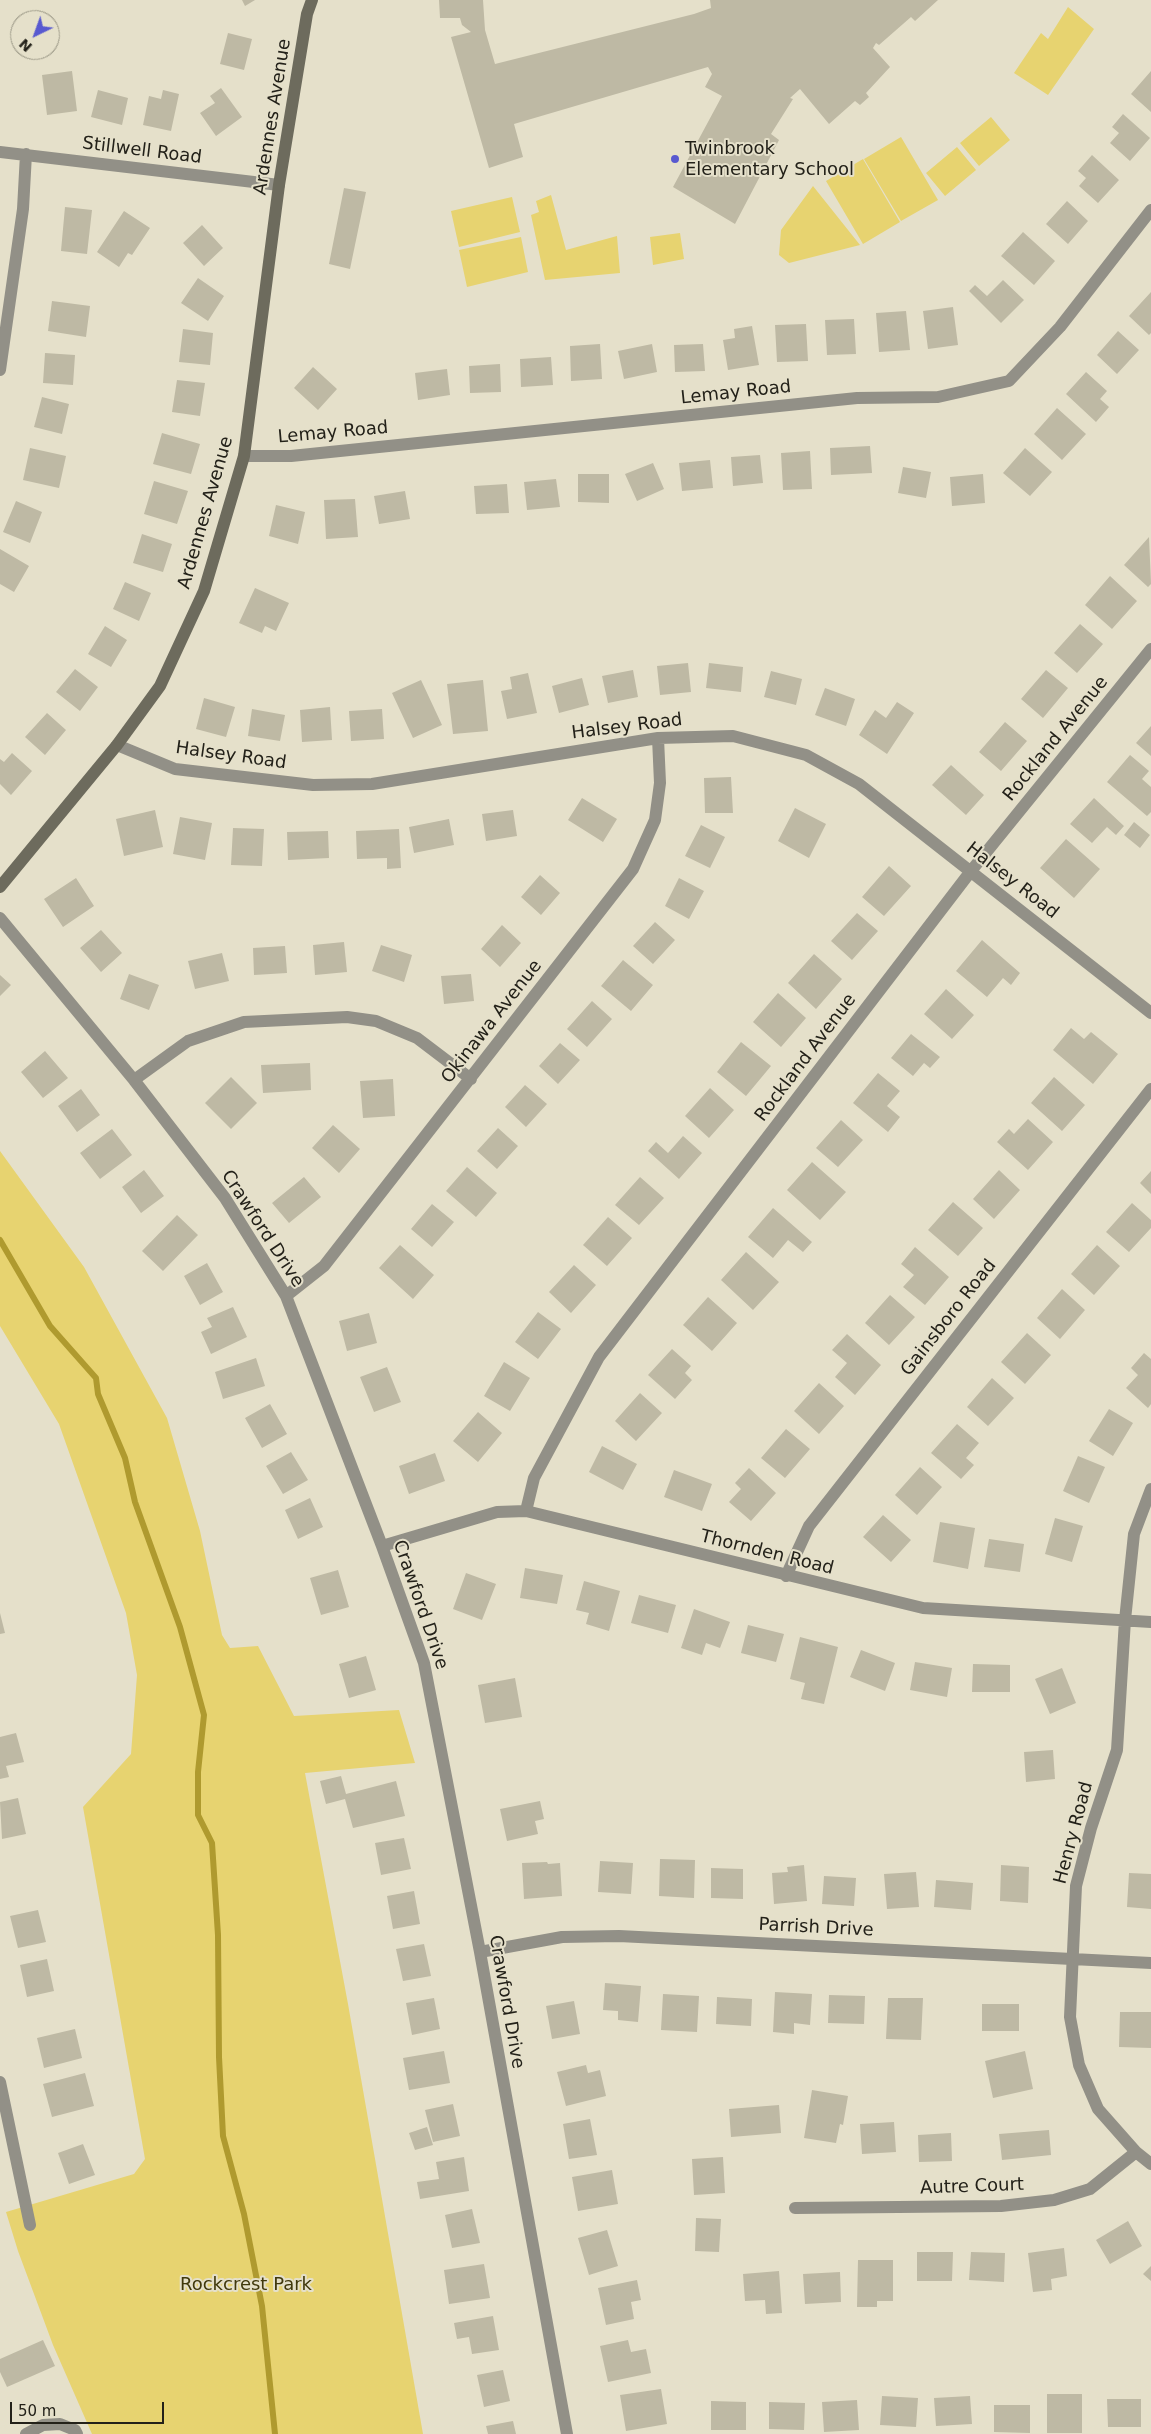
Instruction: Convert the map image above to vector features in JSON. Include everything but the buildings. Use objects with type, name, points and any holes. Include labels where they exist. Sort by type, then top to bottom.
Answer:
[{"type":"street","name":"Ardennes Avenue","points":[[0,887],[117,745],[160,686],[204,591],[244,456],[279,185],[307,14],[312,0]]},
{"type":"street","name":"Stillwell Road","points":[[0,152],[279,185]]},
{"type":"street","points":[[0,370],[23,209],[26,154]]},
{"type":"street","name":"Lemay Road","points":[[244,456],[291,456],[858,398],[938,397],[1009,381],[1060,327],[1151,210]]},
{"type":"street","name":"Rockland Avenue","points":[[526,1511],[534,1478],[599,1357],[971,871],[1151,649]]},
{"type":"street","name":"Halsey Road","points":[[117,745],[175,769],[313,785],[372,784],[658,738],[733,736],[806,755],[859,784],[1151,1013]]},
{"type":"street","name":"Okinawa Avenue","points":[[286,1296],[324,1266],[633,869],[655,820],[660,783],[658,738]]},
{"type":"street","name":"Crawford Drive","points":[[0,918],[134,1080],[224,1198],[286,1296],[382,1546],[424,1663],[480,1952],[567,2434]]},
{"type":"street","points":[[134,1080],[188,1041],[244,1022],[347,1017],[376,1021],[417,1038],[471,1079]]},
{"type":"street","name":"Gainsboro Road","points":[[786,1576],[809,1526],[1151,1089]]},
{"type":"street","name":"Henry Road","points":[[1151,1489],[1134,1534],[1125,1620],[1117,1750],[1090,1828],[1076,1886],[1071,1958],[1070,2017],[1078,2065],[1098,2109],[1136,2152],[1151,2164]]},
{"type":"street","name":"Thornden Road","points":[[382,1546],[497,1512],[526,1511],[923,1608],[1151,1622]]},
{"type":"street","name":"Parrish Drive","points":[[480,1952],[562,1937],[619,1936],[1151,1963]]},
{"type":"street","points":[[0,2082],[3,2117],[30,2225]]},
{"type":"street","name":"Autre Court","points":[[795,2208],[1000,2206],[1054,2200],[1090,2189],[1136,2152]]},
{"type":"street","points":[[26,2434],[43,2426],[60,2424],[75,2430],[77,2434]]},
{"type":"green space","points":[[1068,7],[1094,29],[1048,95],[1014,73],[1041,33],[1048,39]]},
{"type":"green space","points":[[991,117],[1010,140],[979,166],[960,143]]},
{"type":"green space","points":[[901,137],[938,200],[901,221],[864,159]]},
{"type":"green space","points":[[957,147],[976,170],[945,196],[926,173]]},
{"type":"green space","points":[[863,159],[900,222],[863,244],[826,181]]},
{"type":"green space","points":[[813,186],[860,245],[789,263],[779,255],[781,230]]},
{"type":"green space","points":[[551,195],[566,250],[617,236],[620,273],[545,280],[531,215],[539,212],[536,201]]},
{"type":"green space","points":[[512,197],[520,232],[459,247],[451,211]]},
{"type":"green space","points":[[680,233],[684,259],[653,265],[650,237]]},
{"type":"green space","points":[[521,237],[528,272],[467,287],[459,250]]},
{"type":"green space","name":"Rockcrest Park","points":[[0,1151],[84,1267],[167,1418],[200,1531],[222,1635],[230,1648],[258,1646],[294,1716],[399,1710],[415,1763],[305,1773],[348,2004],[423,2434],[92,2434],[53,2345],[18,2251],[6,2212],[134,2174],[145,2159],[83,1807],[131,1754],[137,1675],[126,1613],[59,1424],[0,1326]]},
{"type":"waterway","points":[[0,1240],[50,1326],[96,1378],[98,1394],[125,1458],[135,1502],[180,1627],[204,1715],[198,1772],[198,1815],[212,1843],[218,1935],[219,2057],[223,2136],[244,2214],[262,2306],[275,2434]]},
{"type":"place","name":"Twinbrook Elementary School","points":[[675,159]]}]
